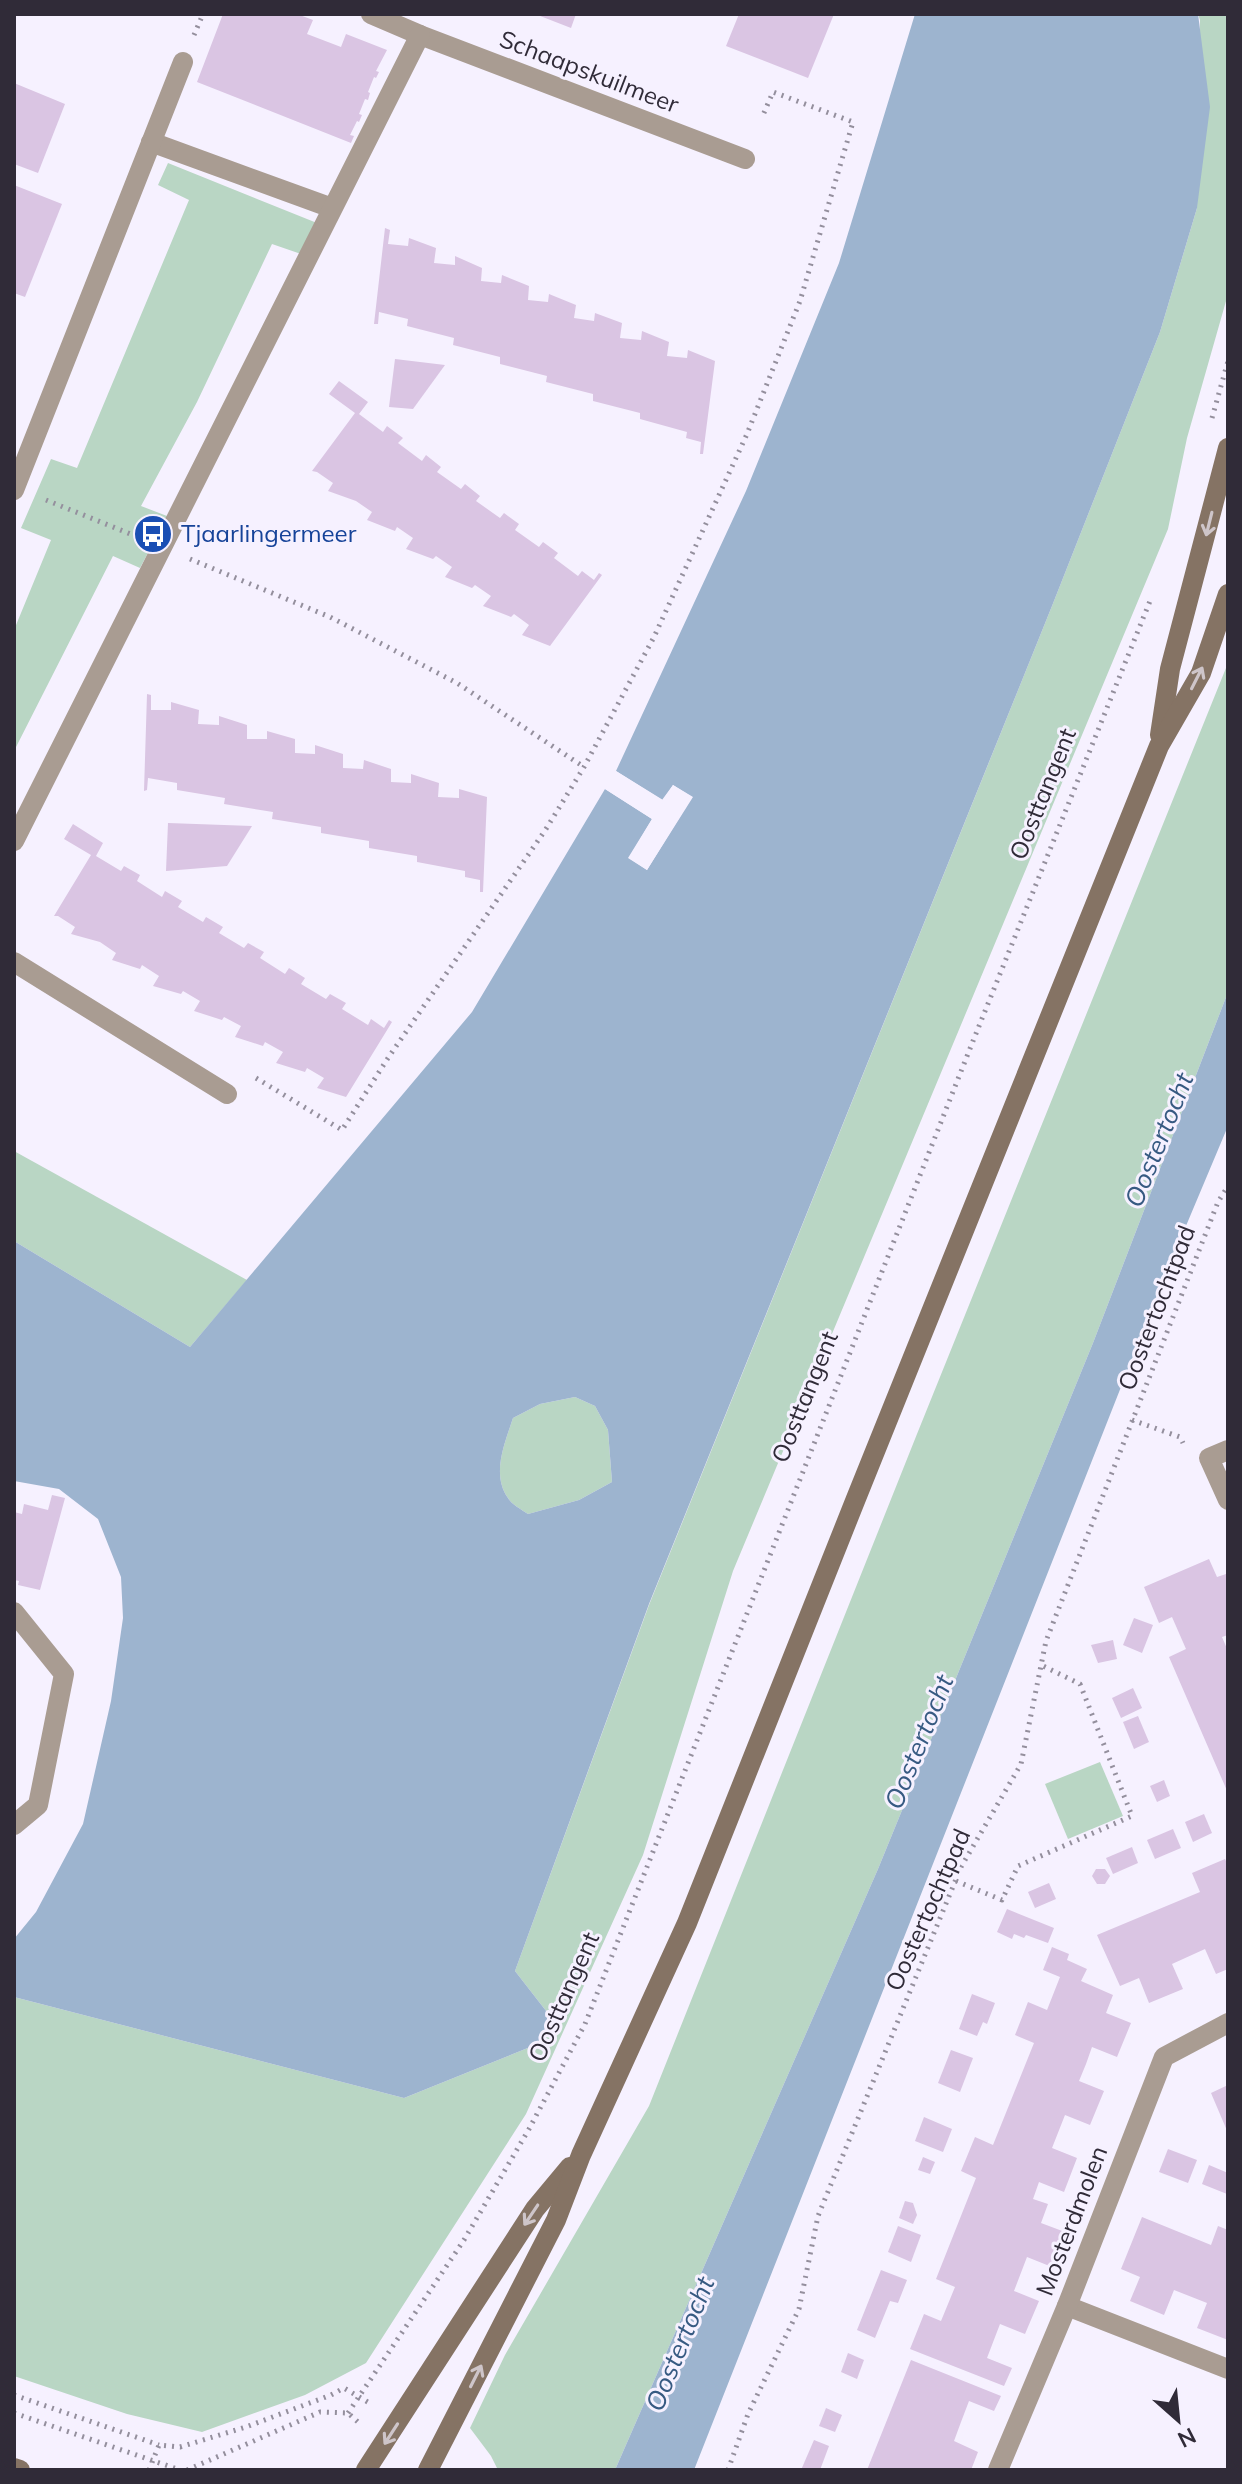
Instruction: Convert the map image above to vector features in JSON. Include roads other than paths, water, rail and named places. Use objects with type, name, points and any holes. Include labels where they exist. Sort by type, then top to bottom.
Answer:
[{"type":"main road","points":[[1159,746],[1170,669],[1228,448]]},
{"type":"main road","points":[[428,2470],[556,2220],[581,2155],[687,1923],[1159,746],[1201,673],[1228,594]]},
{"type":"main road","points":[[366,2470],[535,2209],[581,2155]]},
{"type":"street","name":"Schaapskuilmeer","points":[[371,14],[745,159]]},
{"type":"street","points":[[14,841],[420,35]]},
{"type":"street","points":[[14,488],[183,62]]},
{"type":"street","points":[[151,142],[332,208]]},
{"type":"street","points":[[14,962],[227,1094]]},
{"type":"street","points":[[1219,1454],[1228,1500]]},
{"type":"street","points":[[14,1612],[64,1674],[38,1805],[14,1825]]},
{"type":"street","name":"Mosterdmolen","points":[[998,2470],[1067,2306],[1164,2057],[1228,2023]]},
{"type":"street","points":[[1067,2306],[1228,2369]]},
{"type":"water","points":[[915,14],[1198,14],[1210,107],[1197,208],[1160,332],[649,1604],[515,1971],[550,2016],[540,2043],[404,2098],[14,1997],[14,1939],[36,1912],[83,1824],[111,1701],[123,1618],[121,1577],[98,1519],[59,1489],[14,1481],[14,1241],[190,1347],[472,1012],[605,789],[652,819],[629,858],[647,870],[692,797],[673,785],[663,800],[616,771],[746,491],[839,263]],"holes":[[[575,1397],[595,1406],[608,1430],[612,1482],[579,1500],[528,1514],[514,1505],[500,1479],[503,1448],[513,1418],[540,1404]]]},
{"type":"water","name":"Oostertocht","points":[[1228,992],[1228,1126],[1162,1283],[694,2470],[615,2470],[878,1869],[1093,1343]]},
{"type":"place","name":"Tjaarlingermeer","points":[[153,534]]}]
